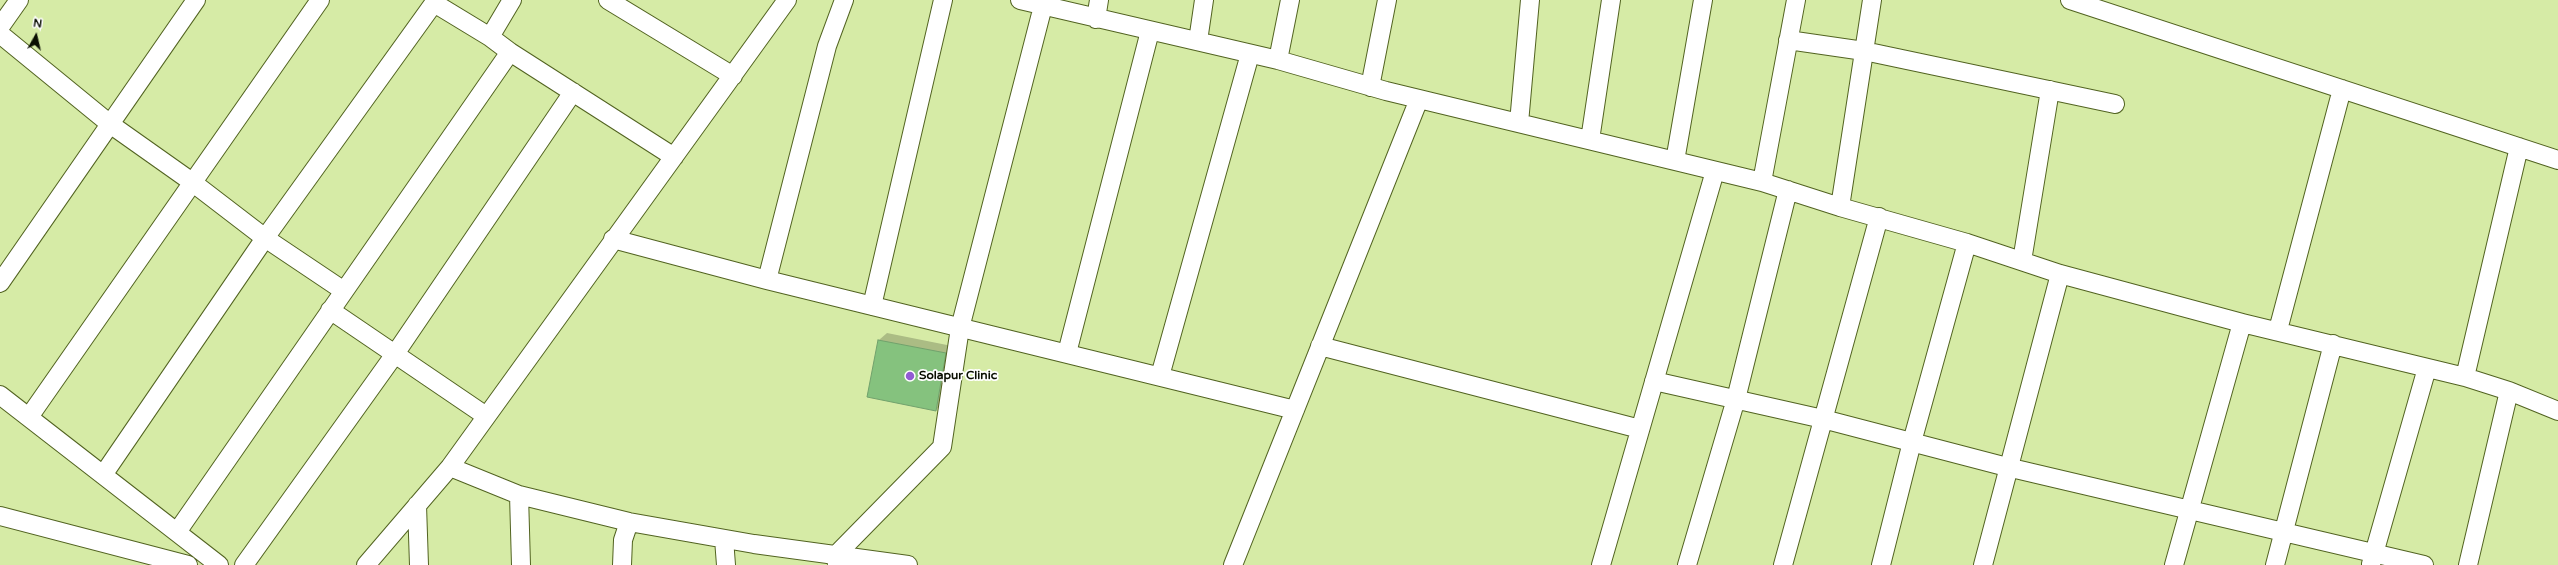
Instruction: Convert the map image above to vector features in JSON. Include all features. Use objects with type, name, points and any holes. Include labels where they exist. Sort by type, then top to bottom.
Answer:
[{"type":"street","points":[[0,27],[19,0]]},
{"type":"street","points":[[0,283],[196,0]]},
{"type":"street","points":[[29,417],[320,0]]},
{"type":"street","points":[[490,37],[512,0]]},
{"type":"street","points":[[608,0],[733,76]]},
{"type":"street","points":[[767,280],[827,46],[844,0]]},
{"type":"street","points":[[872,306],[943,0]]},
{"type":"street","points":[[1020,0],[1096,19],[1278,60],[1370,87],[1762,182],[1840,207],[1967,242],[2060,274],[2242,323],[2278,330],[2465,378],[2509,391],[2558,411]]},
{"type":"street","points":[[1096,19],[1099,0]]},
{"type":"street","points":[[1198,42],[1204,0]]},
{"type":"street","points":[[1278,60],[1290,0]]},
{"type":"street","points":[[1370,87],[1387,0]]},
{"type":"street","points":[[1519,123],[1530,0]]},
{"type":"street","points":[[1590,140],[1611,0]]},
{"type":"street","points":[[1675,161],[1703,0]]},
{"type":"street","points":[[1762,182],[1796,0]]},
{"type":"street","points":[[1840,207],[1872,0]]},
{"type":"street","points":[[2070,0],[2558,160]]},
{"type":"street","points":[[103,475],[265,238],[431,1],[490,37],[510,52],[674,156]]},
{"type":"street","points":[[366,565],[450,466],[613,239],[733,76],[784,1]]},
{"type":"street","points":[[836,560],[942,447],[960,328],[1043,6]]},
{"type":"street","points":[[1067,353],[1150,31]]},
{"type":"street","points":[[0,34],[110,124],[192,182],[265,238],[344,291]]},
{"type":"street","points":[[1788,40],[1864,51],[2114,104]]},
{"type":"street","points":[[177,532],[510,52]]},
{"type":"street","points":[[1160,376],[1250,54]]},
{"type":"street","points":[[2278,330],[2342,89]]},
{"type":"street","points":[[2022,261],[2050,90]]},
{"type":"street","points":[[244,565],[395,354],[573,92]]},
{"type":"street","points":[[1233,565],[1419,99]]},
{"type":"street","points":[[2465,378],[2519,147]]},
{"type":"street","points":[[1601,565],[1715,171]]},
{"type":"street","points":[[1687,565],[1736,399],[1788,190]]},
{"type":"street","points":[[1783,565],[1879,217]]},
{"type":"street","points":[[613,239],[767,280],[1295,410]]},
{"type":"street","points":[[1881,565],[1912,442],[1967,242]]},
{"type":"street","points":[[1983,565],[2007,467],[2060,274]]},
{"type":"street","points":[[330,310],[486,416]]},
{"type":"street","points":[[2174,565],[2242,323]]},
{"type":"street","points":[[2275,565],[2333,344]]},
{"type":"street","points":[[1320,346],[1640,429]]},
{"type":"street","points":[[2373,559],[2427,368]]},
{"type":"street","points":[[1654,381],[1823,419],[2007,467],[2283,532],[2373,559],[2424,565]]},
{"type":"street","points":[[2468,565],[2509,391]]},
{"type":"street","points":[[0,395],[219,565]]},
{"type":"street","points":[[450,466],[519,495],[629,522],[836,560],[908,565]]},
{"type":"street","points":[[519,495],[521,565]]},
{"type":"street","points":[[417,505],[419,565]]},
{"type":"street","points":[[0,516],[188,565]]},
{"type":"street","points":[[622,565],[624,540],[629,522]]},
{"type":"street","points":[[724,539],[726,565]]},
{"type":"building","points":[[878,340],[946,353],[936,411],[867,397]]},
{"type":"place","name":"Solapur Clinic","points":[[910,376]]}]
